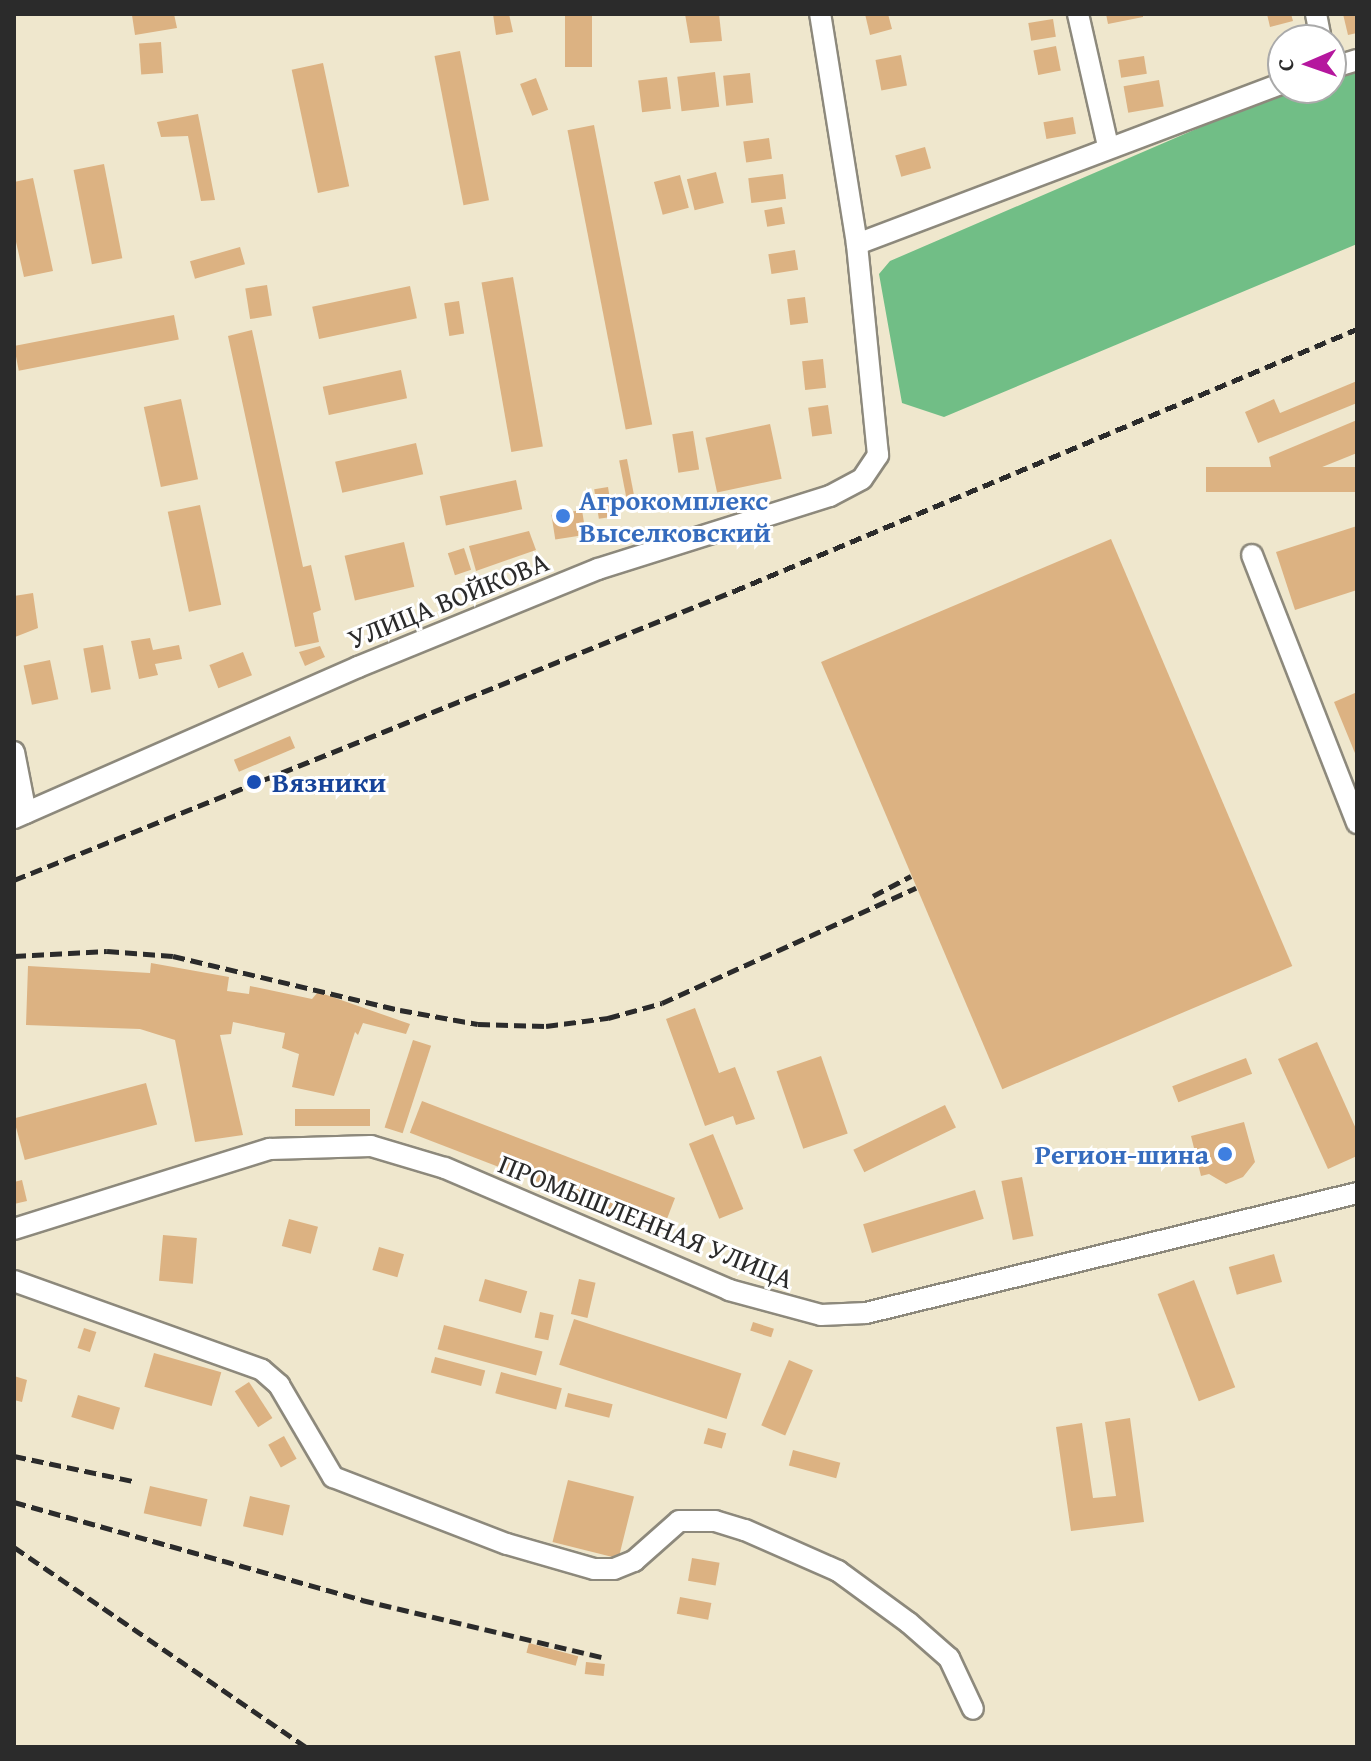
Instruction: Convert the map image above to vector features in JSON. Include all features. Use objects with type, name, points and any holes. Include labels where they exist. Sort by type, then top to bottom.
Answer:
[{"type":"street","name":"УЛИЦА ВОЙКОВА","points":[[20,816],[333,677],[598,569],[830,496],[862,479],[878,455],[857,244],[820,14]]},
{"type":"street","points":[[1078,14],[1108,146]]},
{"type":"street","points":[[857,244],[1108,146],[1267,89]]},
{"type":"street","points":[[1252,555],[1357,823]]},
{"type":"street","points":[[14,752],[20,816]]},
{"type":"street","name":"ПРОМЫШЛЕННАЯ УЛИЦА","points":[[14,1229],[270,1149],[371,1146],[445,1168],[729,1290],[821,1315],[866,1313],[1357,1193]]},
{"type":"street","points":[[14,1281],[262,1370],[279,1385],[333,1477],[507,1544],[594,1569],[614,1569],[634,1561],[679,1521],[715,1521],[745,1530],[838,1571],[909,1623],[949,1658],[973,1709]]},
{"type":"green space","points":[[1357,60],[1357,244],[944,417],[902,403],[879,274],[890,261],[1267,98],[1267,104],[1347,104],[1347,64]]},
{"type":"building","points":[[174,14],[177,28],[135,35],[132,15]]},
{"type":"building","points":[[493,14],[509,14],[513,32],[496,35]]},
{"type":"building","points":[[565,14],[592,14],[592,67],[565,67]]},
{"type":"building","points":[[685,14],[719,14],[722,41],[690,43]]},
{"type":"building","points":[[865,14],[888,14],[892,29],[870,35]]},
{"type":"building","points":[[1106,14],[1143,14],[1143,17],[1108,24]]},
{"type":"building","points":[[1267,14],[1291,14],[1293,21],[1269,24]]},
{"type":"building","points":[[1343,14],[1357,14],[1357,33],[1348,35]]},
{"type":"building","points":[[1053,19],[1056,37],[1031,41],[1028,23]]},
{"type":"building","points":[[161,42],[163,73],[141,74],[139,44]]},
{"type":"building","points":[[1056,46],[1061,71],[1038,75],[1033,50]]},
{"type":"building","points":[[460,51],[489,200],[463,205],[434,56]]},
{"type":"building","points":[[901,55],[907,85],[881,90],[875,60]]},
{"type":"building","points":[[1144,56],[1147,74],[1121,78],[1118,60]]},
{"type":"building","points":[[323,63],[349,186],[318,193],[292,70]]},
{"type":"building","points":[[715,72],[719,107],[682,111],[677,77]]},
{"type":"building","points":[[750,73],[753,103],[726,106],[723,76]]},
{"type":"building","points":[[667,77],[671,109],[642,112],[638,81]]},
{"type":"building","points":[[536,78],[548,110],[532,116],[520,84]]},
{"type":"building","points":[[1159,80],[1164,107],[1128,113],[1124,86]]},
{"type":"building","points":[[198,114],[215,200],[201,201],[188,136],[161,137],[157,122]]},
{"type":"building","points":[[1073,117],[1076,134],[1046,139],[1043,122]]},
{"type":"building","points":[[594,125],[652,424],[626,430],[567,130]]},
{"type":"building","points":[[769,138],[772,159],[746,162],[743,142]]},
{"type":"building","points":[[925,147],[931,168],[901,177],[895,156]]},
{"type":"building","points":[[104,164],[122,258],[92,264],[74,170]]},
{"type":"building","points":[[716,172],[724,203],[695,210],[687,179]]},
{"type":"building","points":[[783,174],[786,199],[751,203],[748,178]]},
{"type":"building","points":[[680,175],[689,208],[663,215],[654,182]]},
{"type":"building","points":[[33,178],[53,271],[24,277],[14,233],[14,182]]},
{"type":"building","points":[[782,207],[785,224],[767,227],[764,210]]},
{"type":"building","points":[[240,247],[245,264],[195,279],[190,261]]},
{"type":"building","points":[[795,250],[798,270],[771,274],[768,254]]},
{"type":"building","points":[[513,277],[543,446],[511,452],[481,283]]},
{"type":"building","points":[[267,285],[272,316],[250,319],[245,288]]},
{"type":"building","points":[[410,286],[417,318],[319,339],[312,307]]},
{"type":"building","points":[[805,297],[808,323],[790,325],[787,299]]},
{"type":"building","points":[[459,301],[464,334],[449,336],[444,303]]},
{"type":"building","points":[[174,315],[179,340],[19,371],[14,346]]},
{"type":"building","points":[[252,330],[303,567],[311,565],[321,610],[313,613],[319,642],[295,647],[228,336]]},
{"type":"building","points":[[823,359],[826,388],[805,390],[802,361]]},
{"type":"building","points":[[401,370],[407,398],[329,415],[323,387]]},
{"type":"building","points":[[1357,381],[1357,403],[1258,443],[1245,412],[1274,399],[1280,413]]},
{"type":"building","points":[[181,399],[198,479],[161,487],[144,407]]},
{"type":"building","points":[[828,405],[832,434],[812,437],[808,408]]},
{"type":"building","points":[[1357,420],[1357,453],[1275,486],[1269,457]]},
{"type":"building","points":[[770,424],[782,479],[717,492],[705,438]]},
{"type":"building","points":[[693,431],[699,470],[678,473],[672,434]]},
{"type":"building","points":[[416,443],[423,474],[342,493],[335,462]]},
{"type":"building","points":[[627,459],[636,504],[628,506],[619,461]]},
{"type":"building","points":[[1206,467],[1357,467],[1357,492],[1206,492]]},
{"type":"building","points":[[516,480],[522,509],[446,526],[440,496]]},
{"type":"building","points":[[608,487],[613,517],[599,519],[594,489]]},
{"type":"building","points":[[200,505],[221,605],[189,612],[168,512]]},
{"type":"building","points":[[582,510],[586,535],[555,540],[551,515]]},
{"type":"building","points":[[1357,526],[1357,590],[1295,610],[1276,552]]},
{"type":"building","points":[[529,531],[536,550],[476,571],[469,546]]},
{"type":"building","points":[[1111,539],[1292,966],[1002,1089],[821,662]]},
{"type":"building","points":[[404,542],[414,587],[355,601],[345,556]]},
{"type":"building","points":[[464,548],[471,570],[455,575],[448,553]]},
{"type":"building","points":[[33,593],[38,628],[15,637],[14,596]]},
{"type":"building","points":[[150,638],[153,650],[179,645],[182,659],[155,664],[158,675],[139,679],[131,641]]},
{"type":"building","points":[[103,645],[111,689],[91,693],[83,648]]},
{"type":"building","points":[[320,646],[325,657],[305,666],[299,652]]},
{"type":"building","points":[[243,652],[252,675],[218,688],[209,665]]},
{"type":"building","points":[[50,660],[58,699],[32,705],[24,666]]},
{"type":"building","points":[[1355,693],[1357,699],[1357,758],[1334,702]]},
{"type":"building","points":[[290,736],[295,748],[239,772],[234,760]]},
{"type":"building","points":[[151,963],[229,977],[227,991],[249,994],[250,986],[312,999],[318,992],[410,1024],[406,1034],[363,1023],[358,1035],[355,1032],[334,1096],[292,1087],[299,1054],[282,1048],[285,1033],[233,1022],[231,1034],[220,1035],[243,1135],[195,1142],[175,1040],[140,1029],[26,1025],[28,966],[150,973]]},
{"type":"building","points":[[695,1008],[719,1073],[735,1067],[755,1119],[736,1125],[733,1116],[705,1126],[666,1019]]},
{"type":"building","points":[[413,1040],[431,1046],[403,1133],[385,1127]]},
{"type":"building","points":[[1317,1042],[1357,1131],[1357,1156],[1328,1169],[1278,1059]]},
{"type":"building","points":[[821,1056],[848,1134],[803,1149],[777,1071]]},
{"type":"building","points":[[1246,1058],[1252,1074],[1178,1102],[1172,1086]]},
{"type":"building","points":[[146,1083],[157,1125],[25,1160],[14,1118]]},
{"type":"building","points":[[422,1101],[675,1198],[663,1230],[410,1133]]},
{"type":"building","points":[[945,1105],[956,1127],[864,1172],[853,1150]]},
{"type":"building","points":[[295,1109],[370,1109],[370,1126],[295,1126]]},
{"type":"building","points":[[1244,1122],[1255,1162],[1243,1177],[1226,1184],[1209,1174],[1201,1176],[1191,1136]]},
{"type":"building","points":[[713,1134],[743,1209],[719,1219],[689,1144]]},
{"type":"building","points":[[1022,1177],[1033,1236],[1013,1240],[1001,1181]]},
{"type":"building","points":[[22,1180],[27,1201],[14,1204],[14,1182]]},
{"type":"building","points":[[975,1190],[984,1219],[872,1253],[863,1224]]},
{"type":"building","points":[[289,1219],[318,1227],[311,1254],[282,1246]]},
{"type":"building","points":[[163,1235],[197,1238],[193,1284],[159,1281]]},
{"type":"building","points":[[379,1247],[404,1254],[397,1277],[372,1270]]},
{"type":"building","points":[[1274,1254],[1282,1282],[1237,1295],[1229,1267]]},
{"type":"building","points":[[485,1279],[527,1291],[521,1313],[479,1301]]},
{"type":"building","points":[[579,1279],[596,1283],[587,1318],[571,1314]]},
{"type":"building","points":[[1194,1280],[1235,1387],[1199,1401],[1158,1294]]},
{"type":"building","points":[[540,1312],[554,1315],[548,1340],[535,1337]]},
{"type":"building","points":[[574,1319],[741,1373],[727,1419],[559,1365]]},
{"type":"building","points":[[753,1322],[774,1329],[771,1337],[750,1331]]},
{"type":"building","points":[[444,1325],[543,1351],[536,1376],[438,1349]]},
{"type":"building","points":[[84,1328],[96,1332],[90,1352],[78,1348]]},
{"type":"building","points":[[154,1353],[221,1372],[212,1406],[144,1387]]},
{"type":"building","points":[[435,1357],[485,1370],[481,1386],[431,1372]]},
{"type":"building","points":[[789,1360],[813,1370],[785,1436],[761,1425]]},
{"type":"building","points":[[501,1372],[562,1388],[556,1410],[495,1393]]},
{"type":"building","points":[[14,1376],[27,1380],[22,1402],[14,1400]]},
{"type":"building","points":[[249,1382],[272,1418],[258,1427],[235,1391]]},
{"type":"building","points":[[568,1393],[613,1404],[609,1418],[565,1407]]},
{"type":"building","points":[[78,1395],[120,1408],[113,1430],[71,1417]]},
{"type":"building","points":[[1130,1418],[1144,1522],[1071,1531],[1056,1427],[1082,1423],[1093,1498],[1116,1496],[1105,1422]]},
{"type":"building","points":[[708,1428],[726,1433],[722,1449],[704,1443]]},
{"type":"building","points":[[284,1436],[297,1459],[281,1467],[268,1445]]},
{"type":"building","points":[[793,1450],[840,1463],[836,1478],[789,1465]]},
{"type":"building","points":[[568,1480],[634,1496],[618,1559],[553,1542]]},
{"type":"building","points":[[150,1486],[207,1499],[201,1527],[144,1513]]},
{"type":"building","points":[[250,1496],[290,1505],[283,1535],[243,1526]]},
{"type":"building","points":[[692,1558],[720,1563],[716,1586],[688,1581]]},
{"type":"building","points":[[680,1597],[711,1603],[708,1620],[677,1614]]},
{"type":"building","points":[[529,1643],[578,1656],[576,1666],[526,1653]]},
{"type":"building","points":[[586,1662],[605,1664],[604,1676],[585,1674]]},
{"type":"railway","points":[[14,880],[734,591],[1357,329]]},
{"type":"railway","points":[[873,896],[911,876]]},
{"type":"railway","points":[[14,956],[107,951],[173,956],[400,1010],[478,1024],[546,1026],[608,1018],[662,1003],[916,888]]},
{"type":"railway","points":[[14,1456],[133,1481]]},
{"type":"railway","points":[[14,1502],[362,1600],[606,1658]]},
{"type":"railway","points":[[14,1547],[306,1747]]},
{"type":"place","name":"Агрокомплекс Выселковский","points":[[563,516]]},
{"type":"place","name":"Вязники","points":[[254,782]]},
{"type":"place","name":"Регион-шина","points":[[1225,1154]]}]
